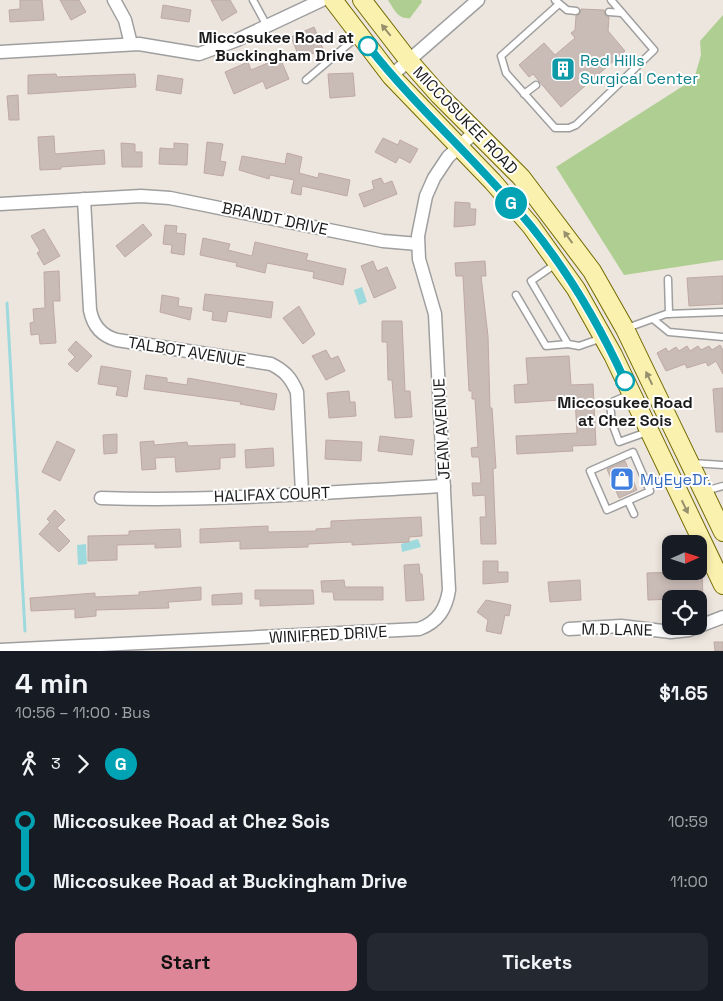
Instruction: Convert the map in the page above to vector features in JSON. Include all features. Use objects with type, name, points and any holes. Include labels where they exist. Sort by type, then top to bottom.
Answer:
[{"type":"street","points":[[114,0],[125,20],[131,44]]},
{"type":"street","points":[[0,52],[131,44],[200,54],[267,26],[322,0]]},
{"type":"street","name":"MICCOSUKEE ROAD","points":[[333,0],[391,76],[531,226],[558,262],[604,337],[723,585]]},
{"type":"street","name":"MICCOSUKEE ROAD","points":[[362,0],[409,61],[521,177],[570,239],[606,294],[625,329],[723,531]]},
{"type":"street","points":[[391,76],[478,0]]},
{"type":"street","points":[[418,244],[421,215],[426,196],[448,157],[476,131]]},
{"type":"street","name":"BRANDT DRIVE","points":[[0,204],[141,196],[178,199],[383,241],[418,244]]},
{"type":"street","name":"TALBOT AVENUE","points":[[84,199],[90,310],[96,327],[110,338],[117,340],[271,364],[280,368],[293,382],[296,392],[302,493]]},
{"type":"street","name":"JEAN AVENUE","points":[[418,244],[422,273],[435,314],[449,590],[447,606],[441,615]]},
{"type":"street","points":[[604,337],[625,329]]},
{"type":"street","name":"HALIFAX COURT","points":[[101,498],[133,499],[444,486]]},
{"type":"street","name":"WINIFRED DRIVE","points":[[0,650],[419,629],[430,625],[441,615]]},
{"type":"street","name":"M D LANE","points":[[569,629],[621,626],[671,632],[689,630],[723,617]]},
{"type":"lane","points":[[253,0],[267,26]]},
{"type":"lane","points":[[576,11],[567,10],[557,2],[501,56],[506,73],[555,128],[570,128],[576,125],[654,50],[611,0]]},
{"type":"lane","points":[[609,12],[622,13]]},
{"type":"lane","points":[[306,80],[359,35]]},
{"type":"lane","points":[[524,94],[536,85]]},
{"type":"lane","points":[[558,262],[531,281],[568,344]]},
{"type":"lane","points":[[668,279],[669,314]]},
{"type":"lane","points":[[516,295],[546,346],[568,344],[579,346],[604,337]]},
{"type":"lane","points":[[625,329],[669,314],[723,312]]},
{"type":"lane","points":[[653,319],[670,332],[723,337]]},
{"type":"lane","points":[[631,393],[610,402],[612,423],[619,442],[649,431]]},
{"type":"lane","points":[[633,452],[648,487],[650,491],[607,510],[590,471],[633,452]]},
{"type":"lane","points":[[691,463],[723,464]]},
{"type":"lane","points":[[648,487],[670,476]]},
{"type":"lane","points":[[704,492],[723,486]]},
{"type":"lane","points":[[628,500],[634,514]]},
{"type":"green space","points":[[388,0],[421,0],[422,2],[410,18],[406,18],[399,16]]},
{"type":"green space","points":[[723,15],[723,260],[624,275],[556,167],[694,79],[701,55],[700,41]]},
{"type":"water","points":[[362,287],[367,302],[359,305],[354,290]]},
{"type":"water","points":[[418,539],[421,547],[402,552],[401,544]]},
{"type":"water","points":[[86,544],[87,564],[78,565],[77,545]]},
{"type":"building","points":[[20,0],[42,0],[44,20],[10,22],[9,10],[20,9]]},
{"type":"building","points":[[60,0],[79,0],[86,12],[71,20]]},
{"type":"building","points":[[211,0],[230,0],[237,12],[222,21]]},
{"type":"building","points":[[163,5],[191,10],[189,22],[161,18]]},
{"type":"building","name":"Red Hills Surgical Center","points":[[581,9],[604,10],[605,15],[609,17],[608,31],[625,51],[561,107],[533,74],[529,77],[519,65],[544,43],[555,55],[575,38],[571,33],[575,30],[576,16],[580,14]]},
{"type":"building","points":[[314,27],[323,49],[300,59],[291,37]]},
{"type":"building","points":[[280,58],[289,79],[266,89],[263,81],[234,94],[225,72],[248,62],[251,70]]},
{"type":"building","points":[[353,73],[355,96],[330,98],[328,74]]},
{"type":"building","points":[[56,74],[57,77],[135,74],[136,87],[28,94],[28,75]]},
{"type":"building","points":[[158,75],[183,79],[181,94],[156,90]]},
{"type":"building","points":[[18,95],[19,120],[9,120],[7,96]]},
{"type":"building","points":[[54,136],[55,154],[104,150],[105,164],[40,170],[38,137]]},
{"type":"building","points":[[383,138],[398,145],[400,140],[418,149],[410,163],[399,157],[396,163],[375,152]]},
{"type":"building","points":[[207,142],[223,144],[220,161],[226,162],[223,176],[204,173]]},
{"type":"building","points":[[121,143],[135,144],[135,152],[142,152],[142,167],[122,167]]},
{"type":"building","points":[[174,143],[188,144],[187,165],[159,164],[160,148],[174,149]]},
{"type":"building","points":[[287,153],[302,157],[299,173],[318,178],[319,173],[350,180],[347,196],[302,186],[301,195],[291,193],[294,180],[270,175],[269,179],[239,170],[242,156],[285,164]]},
{"type":"building","points":[[381,178],[384,184],[392,181],[397,194],[364,207],[359,194],[374,189],[372,181]]},
{"type":"building","points":[[455,202],[470,203],[470,209],[476,209],[475,225],[454,227]]},
{"type":"building","points":[[143,224],[152,235],[125,257],[116,246]]},
{"type":"building","points":[[165,225],[177,226],[176,233],[186,234],[184,255],[171,253],[172,245],[163,244]]},
{"type":"building","points":[[44,229],[60,256],[44,265],[37,253],[40,251],[31,236]]},
{"type":"building","points":[[203,238],[230,244],[228,250],[252,256],[255,242],[308,254],[306,260],[346,269],[343,285],[313,278],[314,272],[267,263],[265,273],[236,266],[237,263],[200,255]]},
{"type":"building","points":[[373,261],[377,271],[387,267],[396,288],[374,298],[361,266]]},
{"type":"building","points":[[485,261],[486,276],[481,276],[488,336],[490,408],[492,408],[496,468],[493,469],[496,544],[481,544],[480,517],[486,517],[485,495],[473,496],[472,483],[481,483],[479,457],[472,457],[471,448],[478,447],[475,399],[472,399],[472,391],[469,391],[463,276],[456,276],[455,263]]},
{"type":"building","points":[[59,271],[60,301],[53,301],[56,343],[40,344],[39,334],[31,335],[30,323],[34,322],[33,309],[45,308],[44,272]]},
{"type":"building","points":[[723,276],[723,304],[689,306],[687,278]]},
{"type":"building","points":[[205,294],[273,302],[271,318],[228,311],[226,322],[212,320],[213,312],[203,310]]},
{"type":"building","points":[[162,295],[179,298],[178,306],[192,308],[190,320],[160,312]]},
{"type":"building","points":[[299,306],[315,334],[303,344],[283,318]]},
{"type":"building","points":[[382,321],[402,321],[405,391],[410,391],[412,417],[395,418],[392,380],[388,380],[387,342],[382,342]]},
{"type":"building","points":[[76,341],[92,356],[77,372],[68,364],[75,357],[68,350]]},
{"type":"building","points":[[720,345],[723,350],[723,374],[716,361],[708,366],[706,362],[687,368],[685,364],[666,371],[657,353],[666,348],[668,352],[676,347],[679,351],[687,346],[690,351],[698,346],[701,350],[709,346],[712,350]]},
{"type":"building","points":[[326,350],[331,359],[338,356],[345,371],[326,380],[312,356]]},
{"type":"building","points":[[569,356],[571,385],[593,384],[596,445],[572,446],[573,451],[517,454],[516,436],[577,433],[575,399],[515,403],[514,385],[528,384],[526,358]]},
{"type":"building","points":[[101,366],[131,371],[127,397],[116,395],[118,387],[98,384]]},
{"type":"building","points":[[146,375],[167,378],[167,382],[187,385],[188,378],[277,394],[274,410],[240,404],[241,402],[144,389]]},
{"type":"building","points":[[723,388],[723,432],[716,432],[713,389]]},
{"type":"building","points":[[349,391],[350,402],[355,402],[356,416],[329,418],[327,393]]},
{"type":"building","points":[[117,434],[117,453],[104,454],[103,435]]},
{"type":"building","points":[[380,436],[414,440],[412,455],[378,451]]},
{"type":"building","points":[[326,440],[362,442],[361,461],[325,459]]},
{"type":"building","points":[[57,441],[75,450],[60,481],[42,472]]},
{"type":"building","points":[[154,441],[154,445],[187,442],[188,446],[235,444],[235,457],[220,458],[220,469],[176,472],[175,457],[155,458],[156,469],[142,470],[140,442]]},
{"type":"building","points":[[273,448],[274,466],[246,468],[245,450]]},
{"type":"building","name":"MyEyeDr.","points":[[625,461],[637,490],[619,498],[607,469]]},
{"type":"building","points":[[55,510],[65,520],[57,528],[70,541],[59,552],[39,534],[50,522],[47,519]]},
{"type":"building","points":[[421,517],[422,536],[409,537],[409,542],[352,545],[352,542],[308,544],[308,547],[240,549],[240,541],[200,543],[200,529],[268,526],[268,532],[316,531],[316,529],[331,528],[331,521]]},
{"type":"building","points":[[180,529],[181,547],[155,548],[155,544],[117,545],[117,560],[88,561],[88,536],[129,535],[129,531]]},
{"type":"building","points":[[483,561],[498,561],[498,572],[508,572],[508,582],[483,584]]},
{"type":"building","points":[[419,564],[420,574],[422,574],[424,600],[406,601],[404,565]]},
{"type":"building","points":[[662,572],[662,580],[702,580],[703,590],[662,590],[662,599],[648,600],[647,573]]},
{"type":"building","points":[[344,580],[345,587],[383,587],[383,600],[334,600],[333,592],[322,592],[321,581]]},
{"type":"building","points":[[580,580],[581,600],[550,602],[548,582]]},
{"type":"building","points":[[201,587],[201,600],[168,602],[169,608],[96,610],[96,616],[75,618],[75,609],[31,611],[30,598],[95,593],[95,597],[139,595],[139,592]]},
{"type":"building","points":[[255,590],[313,590],[314,604],[260,606],[260,599],[255,599]]},
{"type":"building","points":[[242,593],[242,604],[212,605],[212,595]]},
{"type":"building","points":[[486,600],[511,605],[509,616],[505,615],[501,634],[486,631],[488,620],[477,612]]},
{"type":"building","points":[[714,642],[723,642],[723,651],[715,651]]},
{"type":"waterway","points":[[7,303],[25,631]]},
{"type":"bus line","name":"G","points":[[368,46],[391,76],[493,182],[531,226],[576,289],[595,320],[625,381]]},
{"type":"place","name":"Miccosukee Road at Buckingham Drive","points":[[368,46]]},
{"type":"place","name":"Red Hills Surgical Center","points":[[563,69]]},
{"type":"place","name":"Miccosukee Road at Chez Sois","points":[[625,381]]},
{"type":"place","name":"MyEyeDr.","points":[[622,479]]}]
